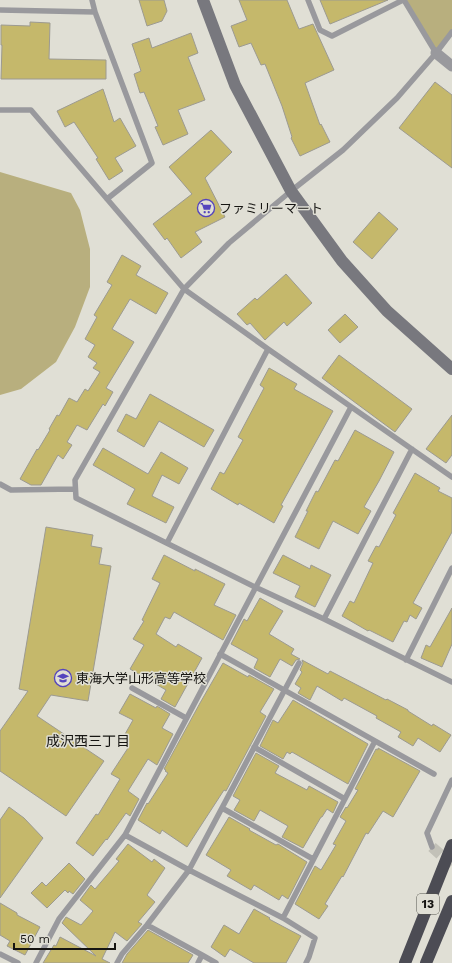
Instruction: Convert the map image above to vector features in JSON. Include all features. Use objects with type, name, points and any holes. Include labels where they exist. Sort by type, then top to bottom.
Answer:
[{"type":"highway","name":"13","points":[[405,963],[452,845]]},
{"type":"highway","name":"13","points":[[426,963],[452,900]]},
{"type":"street","points":[[203,0],[235,85],[290,190],[342,261],[387,311],[452,369]]},
{"type":"street","points":[[436,53],[452,66]]},
{"type":"lane","points":[[92,0],[95,12],[152,163],[107,199]]},
{"type":"lane","points":[[308,0],[320,30],[332,36],[403,0],[436,53]]},
{"type":"lane","points":[[0,10],[95,12]]},
{"type":"lane","points":[[452,32],[397,98],[343,150],[290,190],[228,243],[184,290],[75,480],[76,498],[255,587],[452,682]]},
{"type":"lane","points":[[0,110],[31,110],[184,290],[452,477]]},
{"type":"lane","points":[[167,543],[268,349]]},
{"type":"lane","points":[[36,963],[59,919],[125,835],[351,407]]},
{"type":"lane","points":[[324,619],[412,449]]},
{"type":"lane","points":[[0,484],[11,490],[75,489]]},
{"type":"lane","points":[[406,660],[452,568]]},
{"type":"lane","points":[[220,654],[434,774]]},
{"type":"lane","points":[[117,963],[122,954],[147,925],[189,870],[299,663]]},
{"type":"lane","points":[[132,688],[186,718]]},
{"type":"lane","points":[[283,918],[376,741]]},
{"type":"lane","points":[[254,747],[345,800]]},
{"type":"lane","points":[[432,847],[427,834],[452,780]]},
{"type":"lane","points":[[222,808],[313,859]]},
{"type":"lane","points":[[125,835],[189,870],[283,918],[315,938],[306,963]]},
{"type":"lane","points":[[147,925],[216,963]]},
{"type":"lane","points":[[0,954],[18,963]]},
{"type":"lane","points":[[198,963],[202,955]]},
{"type":"shaded area","points":[[404,0],[452,0],[452,32],[436,53]]},
{"type":"shaded area","points":[[0,172],[71,193],[80,210],[90,249],[90,287],[75,327],[56,362],[21,389],[0,395]]},
{"type":"building","points":[[139,0],[164,0],[167,11],[162,21],[147,26]]},
{"type":"building","points":[[239,0],[287,0],[299,29],[313,24],[334,70],[305,83],[320,125],[321,124],[330,142],[300,156],[291,138],[292,137],[282,106],[265,64],[261,65],[251,43],[239,47],[231,26],[247,20]]},
{"type":"building","points":[[320,0],[388,0],[330,24]]},
{"type":"building","points":[[30,22],[50,23],[49,59],[106,60],[106,79],[1,79],[1,25],[30,26]]},
{"type":"building","points":[[191,33],[198,53],[188,57],[205,100],[178,110],[188,134],[163,145],[155,127],[158,126],[144,92],[140,93],[134,74],[141,71],[132,44],[149,38],[152,48]]},
{"type":"building","points":[[435,82],[452,95],[452,168],[399,128]]},
{"type":"building","points":[[103,89],[114,122],[120,118],[136,146],[115,158],[123,171],[109,180],[96,159],[98,158],[74,122],[65,127],[57,111]]},
{"type":"building","points":[[211,130],[232,152],[205,178],[225,217],[195,232],[202,242],[181,258],[167,238],[165,240],[153,224],[192,194],[169,167]]},
{"type":"building","points":[[379,212],[398,229],[372,259],[353,242]]},
{"type":"building","points":[[122,255],[141,266],[136,275],[168,293],[156,314],[130,299],[112,329],[134,342],[106,388],[113,392],[105,406],[103,404],[87,430],[77,425],[67,442],[72,445],[63,459],[58,455],[41,485],[31,485],[20,479],[50,430],[49,429],[57,415],[59,416],[69,398],[77,402],[85,389],[88,391],[100,372],[93,368],[97,363],[88,357],[95,345],[85,339],[97,317],[94,315],[112,285],[107,282]]},
{"type":"building","points":[[286,274],[312,303],[287,326],[284,322],[265,340],[250,323],[247,325],[237,314],[255,298],[257,300]]},
{"type":"building","points":[[345,314],[358,327],[340,343],[328,330]]},
{"type":"building","points":[[339,355],[412,409],[395,432],[322,378]]},
{"type":"building","points":[[269,368],[297,384],[294,389],[333,411],[281,505],[283,506],[274,523],[239,503],[238,505],[211,489],[220,472],[224,474],[243,440],[238,437],[264,388],[260,385]]},
{"type":"building","points":[[150,394],[214,430],[204,447],[159,421],[144,447],[117,431],[126,414],[136,419]]},
{"type":"building","points":[[452,415],[452,455],[446,463],[426,449]]},
{"type":"building","points":[[355,430],[394,452],[364,507],[371,511],[358,534],[333,521],[319,549],[295,537],[316,491],[318,492],[335,460],[338,461]]},
{"type":"building","points":[[103,448],[148,474],[161,452],[188,468],[179,484],[162,475],[152,496],[174,507],[166,523],[127,504],[135,489],[93,465]]},
{"type":"building","points":[[415,473],[440,488],[438,491],[452,498],[452,532],[413,603],[422,608],[416,619],[410,615],[407,622],[404,621],[393,642],[369,630],[368,631],[342,616],[350,601],[354,603],[373,563],[368,561],[376,546],[379,547],[396,515],[393,513]]},
{"type":"building","points":[[46,527],[93,535],[91,546],[102,548],[99,564],[111,566],[88,701],[51,695],[37,716],[104,761],[66,816],[0,771],[0,731],[28,691],[19,689]]},
{"type":"building","points":[[164,555],[225,584],[214,605],[236,615],[223,640],[174,612],[170,619],[165,617],[156,634],[176,647],[178,644],[202,658],[175,707],[161,699],[166,690],[130,669],[144,645],[133,639],[144,621],[142,620],[160,583],[152,579]]},
{"type":"building","points":[[283,555],[310,569],[311,565],[331,575],[315,607],[295,597],[300,586],[273,573]]},
{"type":"building","points":[[260,598],[283,611],[269,634],[294,649],[291,654],[300,659],[296,660],[292,666],[280,659],[270,677],[254,668],[258,659],[231,644],[244,619],[247,621]]},
{"type":"building","points":[[452,608],[452,644],[442,667],[421,658],[426,645],[430,647]]},
{"type":"building","points":[[302,660],[328,674],[330,671],[386,700],[387,699],[408,710],[432,726],[433,724],[451,735],[440,752],[418,738],[413,746],[398,737],[401,732],[376,718],[377,716],[344,698],[342,701],[317,686],[310,700],[298,693],[301,688],[295,684],[302,672],[300,670],[303,663]]},
{"type":"building","points":[[223,663],[274,689],[260,712],[266,716],[226,791],[224,790],[187,847],[162,830],[160,834],[138,820],[147,803],[148,804],[168,773],[164,769]]},
{"type":"building","points":[[130,694],[156,708],[157,706],[170,714],[162,728],[173,734],[157,765],[148,759],[128,791],[139,799],[130,816],[126,813],[107,840],[106,839],[93,856],[76,843],[96,814],[98,815],[120,779],[111,774],[128,748],[120,743],[133,720],[119,713]]},
{"type":"building","points":[[293,700],[368,744],[348,784],[292,752],[290,754],[287,752],[283,759],[260,746],[273,720],[278,723]]},
{"type":"building","points":[[378,748],[420,771],[393,817],[383,811],[368,834],[366,833],[343,877],[342,876],[325,904],[328,906],[319,919],[295,904],[315,866],[321,870],[336,845],[333,844],[346,821],[340,817],[358,790],[355,789],[376,749],[378,750]]},
{"type":"building","points":[[256,753],[279,766],[275,773],[307,790],[309,786],[338,802],[333,813],[327,809],[303,848],[282,837],[288,826],[260,810],[254,821],[234,810],[240,800],[233,796]]},
{"type":"building","points":[[9,807],[24,818],[43,838],[0,898],[0,820]]},
{"type":"building","points":[[229,817],[250,829],[249,830],[276,845],[278,844],[307,862],[288,899],[282,895],[279,900],[254,885],[251,890],[227,876],[231,870],[206,855]]},
{"type":"building","points":[[128,844],[152,862],[154,859],[165,868],[147,895],[155,902],[138,922],[142,924],[127,941],[115,932],[102,959],[110,963],[43,963],[54,945],[56,946],[60,937],[96,956],[62,923],[66,917],[81,925],[93,911],[80,900],[91,885],[95,889],[119,861],[116,859]]},
{"type":"building","points":[[69,863],[85,879],[73,894],[69,891],[68,893],[65,890],[47,908],[31,893],[42,882],[46,886]]},
{"type":"building","points":[[0,903],[17,913],[17,915],[40,927],[25,955],[7,946],[10,941],[0,935]]},
{"type":"building","points":[[254,909],[301,936],[286,963],[254,963],[230,949],[225,957],[211,947],[224,925],[239,934]]},
{"type":"building","points":[[148,930],[193,955],[188,963],[122,963],[127,954]]},
{"type":"tunnel","points":[[432,847],[452,865]]},
{"type":"place","name":"ファミリーマート","points":[[206,208]]},
{"type":"place","name":"東海大学山形高等学校","points":[[63,678]]},
{"type":"district","name":"成沢西三丁目","points":[[88,741]]}]
